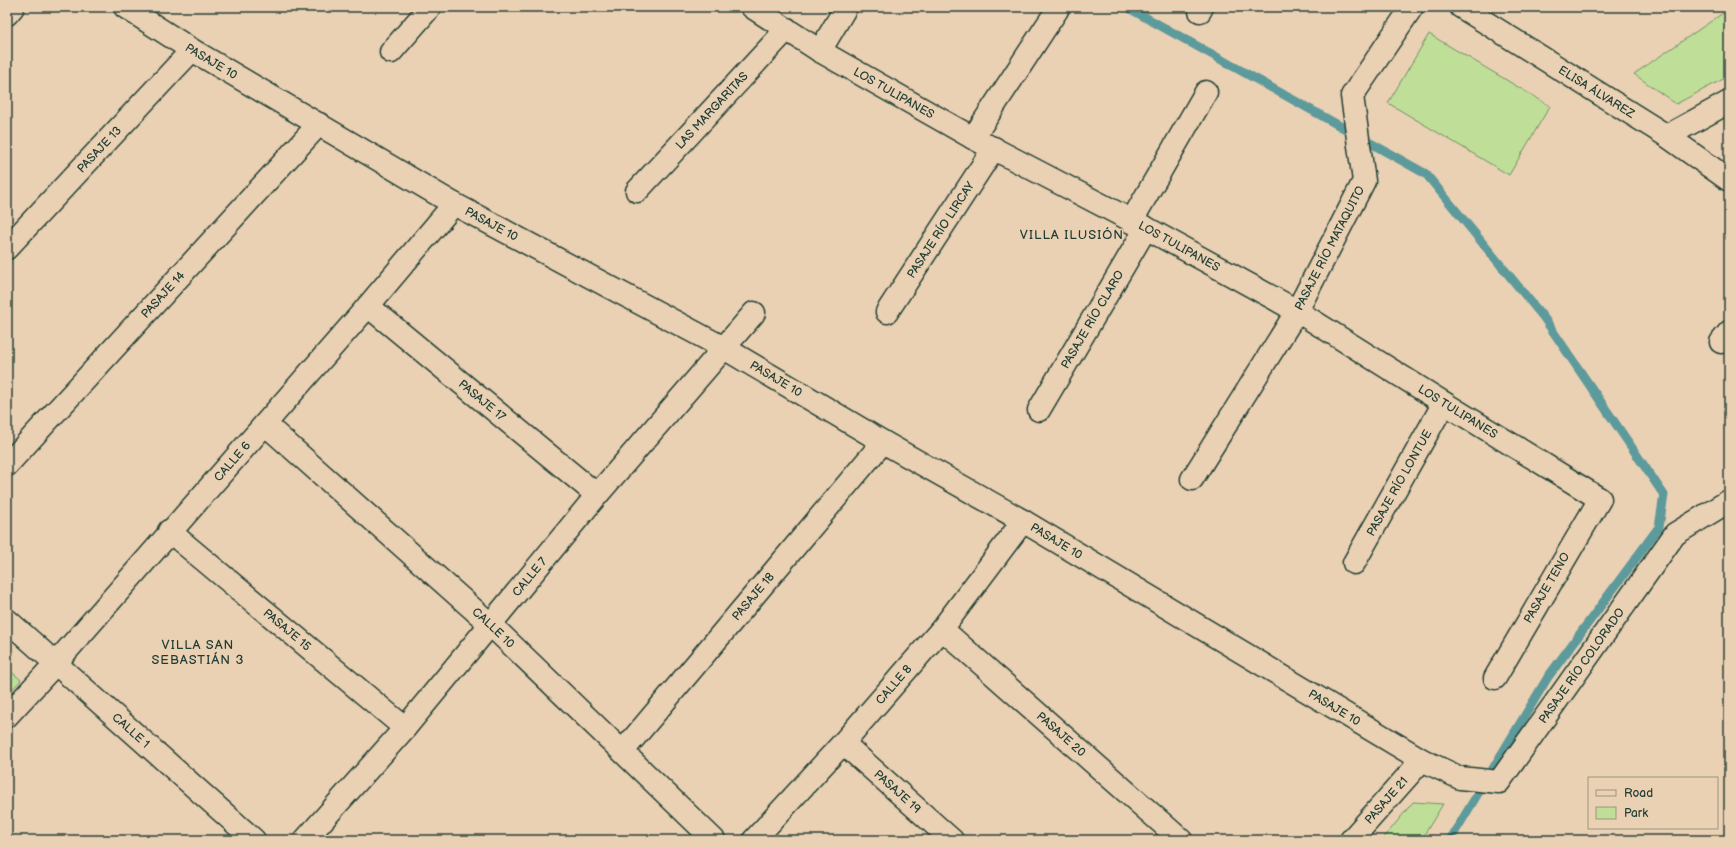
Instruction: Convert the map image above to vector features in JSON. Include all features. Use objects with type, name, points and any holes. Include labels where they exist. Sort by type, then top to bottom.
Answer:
[{"type":"street","points":[[7,14],[13,7]]},
{"type":"street","name":"PASAJE 10","points":[[125,7],[192,50],[454,204],[724,348],[883,442],[1023,521],[1422,760]]},
{"type":"street","points":[[391,52],[430,7]]},
{"type":"street","name":"LOS TULIPANES","points":[[752,7],[820,51],[973,138],[1297,311],[1600,499]]},
{"type":"street","points":[[820,51],[846,7]]},
{"type":"street","name":"PASAJE RÍO MATAQUITO","points":[[1192,479],[1297,311],[1364,181],[1352,96],[1412,7]]},
{"type":"street","name":"ELISA ÁLVAREZ","points":[[1461,7],[1667,136],[1729,180]]},
{"type":"street","points":[[973,138],[1057,10]]},
{"type":"street","name":"LAS MARGARITAS","points":[[637,191],[787,29]]},
{"type":"street","name":"PASAJE 13","points":[[7,248],[192,50]]},
{"type":"street","name":"PASAJE RÍO CLARO","points":[[1038,410],[1138,225],[1206,92]]},
{"type":"street","points":[[1667,136],[1729,102]]},
{"type":"street","name":"PASAJE 14","points":[[7,465],[319,124]]},
{"type":"street","name":"PASAJE RÍO LIRCAY","points":[[887,312],[994,148]]},
{"type":"street","name":"CALLE 6","points":[[7,716],[56,663],[265,424],[368,306],[454,204]]},
{"type":"street","name":"PASAJE 17","points":[[368,306],[597,495]]},
{"type":"street","name":"CALLE 7","points":[[305,840],[405,728],[597,495],[754,313]]},
{"type":"street","name":"PASAJE RÍO LONTUE","points":[[1354,563],[1444,403]]},
{"type":"street","name":"CALLE 10","points":[[265,424],[491,625],[714,840]]},
{"type":"street","name":"PASAJE 18","points":[[623,751],[883,442]]},
{"type":"street","name":"PASAJE TENO","points":[[1494,678],[1600,499]]},
{"type":"street","name":"PASAJE RÍO COLORADO","points":[[1422,760],[1460,778],[1499,782],[1675,534],[1729,501]]},
{"type":"street","name":"CALLE 8","points":[[754,840],[843,742],[942,629],[1023,521]]},
{"type":"street","name":"PASAJE 15","points":[[169,532],[405,728]]},
{"type":"street","name":"CALLE 1","points":[[7,620],[254,840]]},
{"type":"street","name":"PASAJE 20","points":[[942,629],[1181,840]]},
{"type":"street","name":"PASAJE 19","points":[[843,742],[952,840]]},
{"type":"street","name":"PASAJE 21","points":[[1352,840],[1422,760]]},
{"type":"green space","points":[[1729,9],[1729,76],[1676,104],[1634,74]]},
{"type":"green space","points":[[1429,34],[1550,106],[1509,175],[1388,103]]},
{"type":"green space","points":[[7,668],[21,680],[7,695]]},
{"type":"green space","points":[[1413,802],[1443,804],[1421,840],[1382,840]]},
{"type":"waterway","points":[[1127,7],[1426,174],[1544,318],[1664,495],[1659,527],[1548,677],[1450,840]]},
{"type":"district","name":"VILLA ILUSIÓN","points":[[1072,235]]},
{"type":"district","name":"VILLA SAN SEBASTIÁN 3","points":[[198,652]]}]
